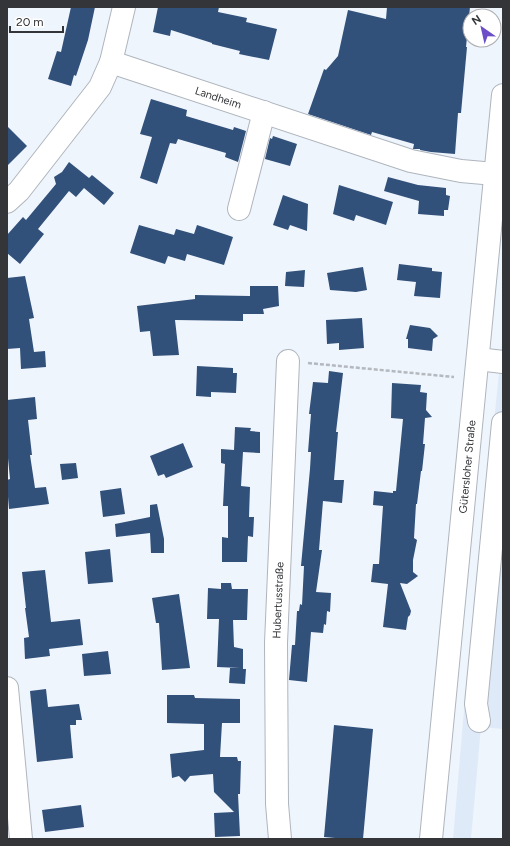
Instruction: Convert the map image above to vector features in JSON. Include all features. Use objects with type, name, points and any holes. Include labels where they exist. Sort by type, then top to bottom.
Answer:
[{"type":"street","points":[[7,202],[100,87],[111,62],[124,7]]},
{"type":"street","name":"Landheim","points":[[111,62],[411,161],[461,171],[495,174]]},
{"type":"street","name":"Gütersloher Straße","points":[[431,839],[503,95]]},
{"type":"street","points":[[239,209],[264,112]]},
{"type":"street","points":[[478,359],[503,362]]},
{"type":"street","name":"Hubertusstraße","points":[[280,839],[277,804],[276,643],[288,361]]},
{"type":"street","points":[[479,721],[476,704],[503,423]]},
{"type":"street","points":[[451,632],[483,635]]},
{"type":"street","points":[[7,688],[22,839]]},
{"type":"path","points":[[288,361],[454,377]]},
{"type":"shaded area","points":[[503,333],[503,729],[481,727],[471,839],[453,839],[464,710]]},
{"type":"building","points":[[71,7],[95,7],[88,40],[76,76],[74,75],[71,86],[48,79],[57,51],[61,52]]},
{"type":"building","points":[[158,7],[219,7],[218,12],[247,18],[246,22],[277,29],[269,60],[239,54],[240,51],[212,44],[171,30],[170,36],[153,32]]},
{"type":"building","points":[[387,7],[470,7],[462,8],[462,48],[467,48],[461,113],[458,113],[455,154],[413,149],[414,144],[372,132],[371,135],[308,114],[324,69],[326,70],[338,56],[348,10],[386,19]]},
{"type":"building","points":[[151,99],[187,110],[186,116],[233,130],[234,127],[246,131],[238,162],[225,157],[226,153],[178,139],[176,144],[170,143],[157,184],[140,178],[152,137],[140,134]]},
{"type":"building","points":[[7,126],[27,146],[7,166]]},
{"type":"building","points":[[273,136],[297,144],[290,166],[265,159],[270,138],[272,139]]},
{"type":"building","points":[[69,162],[89,178],[92,175],[114,193],[104,205],[84,188],[76,197],[69,191],[38,229],[44,234],[20,264],[7,253],[7,235],[23,217],[26,220],[56,184],[54,177],[62,172]]},
{"type":"building","points":[[388,177],[418,185],[446,188],[446,195],[450,196],[448,210],[444,210],[444,216],[418,214],[419,201],[384,191]]},
{"type":"building","points":[[339,185],[393,202],[386,225],[356,215],[354,221],[333,214]]},
{"type":"building","points":[[283,195],[308,204],[307,231],[290,225],[288,230],[273,225]]},
{"type":"building","points":[[139,225],[174,235],[176,229],[194,234],[197,225],[233,237],[224,265],[187,254],[185,261],[168,256],[165,264],[130,253]]},
{"type":"building","points":[[399,264],[432,268],[432,271],[442,272],[440,298],[414,296],[416,282],[397,280]]},
{"type":"building","points":[[363,267],[367,290],[356,292],[330,290],[327,273]]},
{"type":"building","points":[[305,270],[304,287],[285,286],[286,272]]},
{"type":"building","points":[[25,276],[34,318],[29,319],[34,352],[45,351],[46,367],[21,369],[20,348],[7,349],[7,278]]},
{"type":"building","points":[[250,286],[278,286],[279,306],[263,309],[264,314],[243,314],[243,321],[175,320],[179,355],[153,356],[150,331],[140,332],[137,306],[195,299],[195,295],[250,296]]},
{"type":"building","points":[[362,318],[364,348],[339,350],[339,343],[327,344],[326,320]]},
{"type":"building","points":[[410,325],[430,328],[438,336],[433,339],[432,351],[408,348],[408,339],[406,339]]},
{"type":"building","points":[[197,366],[233,368],[233,373],[237,373],[236,393],[211,392],[211,397],[196,396]]},
{"type":"building","points":[[329,371],[343,373],[336,432],[338,432],[334,480],[344,480],[342,503],[323,501],[319,550],[322,550],[316,592],[331,593],[330,612],[327,611],[326,625],[324,624],[323,633],[311,632],[307,682],[289,680],[292,645],[295,645],[297,611],[299,611],[300,604],[302,605],[304,566],[301,566],[310,469],[311,452],[308,452],[311,414],[309,414],[313,382],[328,383]]},
{"type":"building","points":[[392,383],[421,385],[420,392],[427,393],[426,410],[432,417],[425,418],[423,444],[425,444],[416,504],[414,538],[417,540],[413,560],[413,572],[418,576],[407,584],[400,583],[411,611],[408,617],[406,630],[383,627],[388,584],[371,582],[373,564],[379,564],[383,506],[373,505],[374,491],[393,493],[393,491],[396,491],[403,419],[391,418]]},
{"type":"building","points":[[35,397],[37,419],[28,420],[32,455],[30,455],[35,488],[46,487],[49,504],[9,509],[7,497],[7,480],[10,479],[7,448],[7,400]]},
{"type":"building","points":[[235,427],[251,428],[250,431],[260,432],[260,453],[243,452],[241,486],[250,487],[249,517],[254,517],[253,537],[248,536],[247,562],[222,562],[222,537],[228,538],[228,506],[223,506],[225,464],[221,463],[221,449],[234,450]]},
{"type":"building","points":[[183,443],[193,467],[166,478],[164,474],[158,476],[150,456]]},
{"type":"building","points":[[76,463],[78,478],[62,480],[60,464]]},
{"type":"building","points":[[121,488],[125,514],[103,517],[100,491]]},
{"type":"building","points":[[157,504],[164,539],[164,553],[151,553],[150,533],[116,537],[115,524],[150,517],[150,505]]},
{"type":"building","points":[[110,549],[113,582],[88,584],[85,552]]},
{"type":"building","points":[[45,570],[51,622],[80,619],[83,645],[49,649],[50,656],[25,659],[24,638],[29,637],[22,572]]},
{"type":"building","points":[[221,583],[231,583],[232,589],[248,589],[247,620],[233,620],[234,647],[243,649],[243,669],[246,669],[245,684],[229,683],[230,668],[240,668],[217,667],[219,619],[207,619],[208,588],[221,589]]},
{"type":"building","points":[[179,594],[190,668],[162,670],[159,623],[156,623],[152,598]]},
{"type":"building","points":[[108,651],[111,674],[84,676],[82,654]]},
{"type":"building","points":[[46,689],[48,707],[79,704],[82,720],[76,720],[76,725],[70,725],[73,758],[37,762],[30,691]]},
{"type":"building","points":[[167,695],[194,695],[195,698],[240,699],[240,723],[222,723],[220,757],[237,757],[238,761],[241,761],[240,794],[238,794],[240,836],[215,837],[214,813],[234,812],[214,792],[213,774],[190,776],[185,782],[179,776],[172,778],[170,754],[204,750],[204,724],[167,723]]},
{"type":"building","points":[[334,725],[373,729],[363,839],[324,837]]},
{"type":"building","points":[[81,805],[84,827],[45,832],[42,810]]}]
